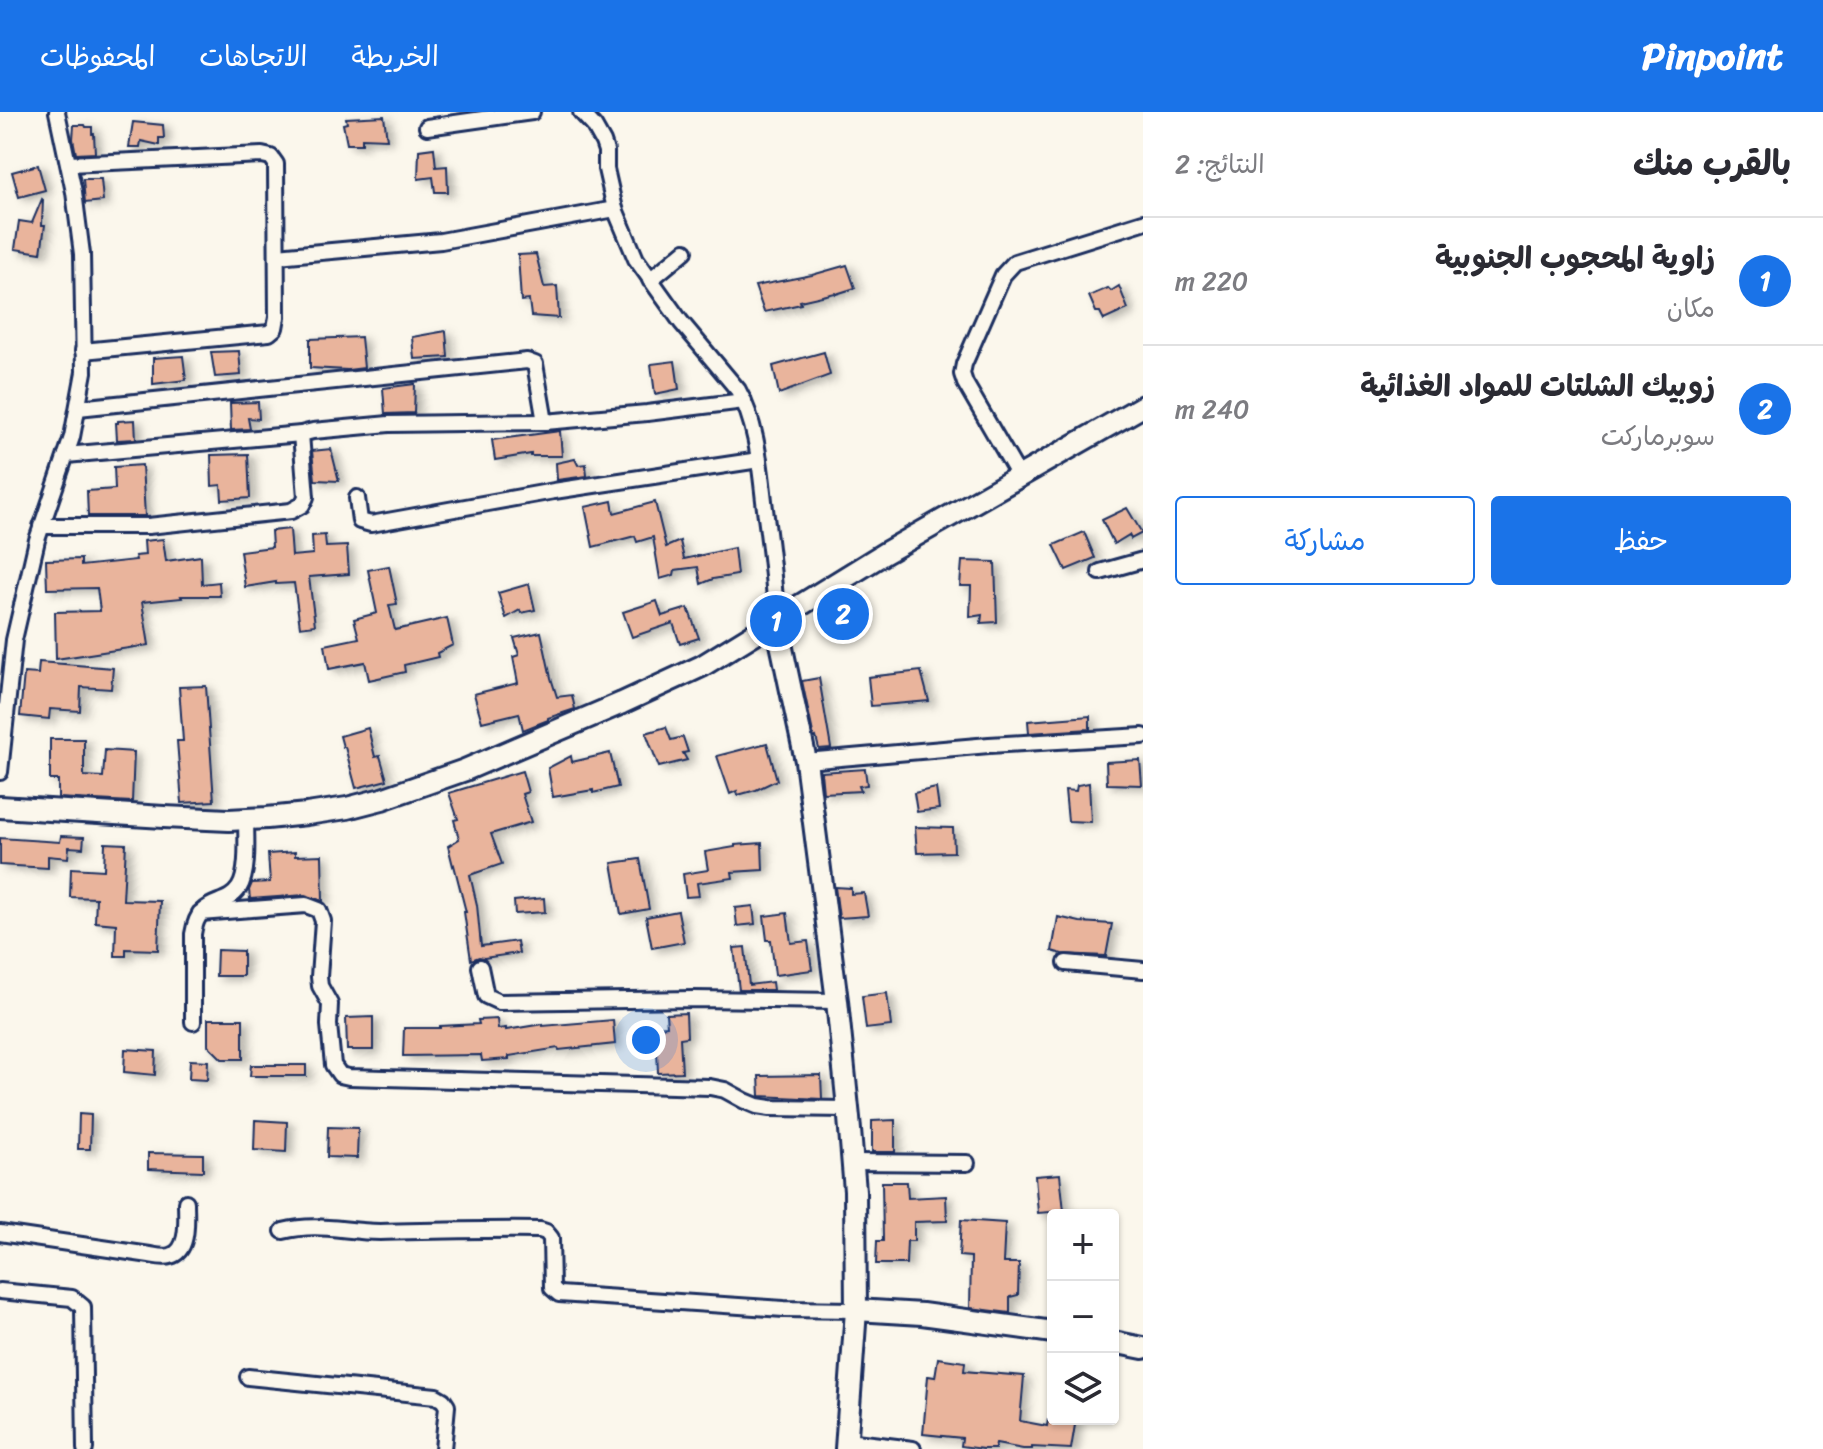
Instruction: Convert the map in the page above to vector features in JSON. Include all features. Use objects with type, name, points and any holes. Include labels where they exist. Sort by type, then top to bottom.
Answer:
[{"type":"street","points":[[0,772],[7,640],[66,455],[84,372],[82,254],[69,164],[57,112]]},
{"type":"street","points":[[427,127],[532,112]]},
{"type":"street","points":[[581,112],[603,142],[615,209],[636,259],[681,322],[738,390],[752,424],[773,571],[776,620],[806,761],[848,1109],[855,1191],[856,1310],[846,1445],[913,1449]]},
{"type":"street","points":[[69,164],[262,155],[271,157],[276,164],[275,328],[269,333],[83,351]]},
{"type":"street","points":[[277,256],[441,241],[615,209]]},
{"type":"street","points":[[1019,476],[962,374],[1003,275],[1015,262],[1143,222]]},
{"type":"street","points":[[650,280],[685,251]]},
{"type":"street","points":[[78,408],[527,361],[535,364],[545,422]]},
{"type":"street","points":[[66,455],[389,424],[545,422],[744,401]]},
{"type":"street","points":[[0,807],[246,819],[347,808],[465,770],[702,666],[885,553],[1143,406]]},
{"type":"street","points":[[41,526],[148,526],[291,511],[302,505],[306,497],[301,434]]},
{"type":"street","points":[[357,498],[360,521],[371,524],[554,491],[759,460]]},
{"type":"street","points":[[1100,572],[1143,560]]},
{"type":"street","points":[[806,761],[989,745],[1143,736]]},
{"type":"street","points":[[193,1022],[195,920],[214,903],[234,894],[240,886],[244,874],[246,819]]},
{"type":"street","points":[[200,913],[306,905],[319,910],[323,921],[320,986],[330,1004],[333,1065],[340,1075],[710,1087],[725,1090],[757,1106],[848,1109]]},
{"type":"street","points":[[1066,963],[1143,970]]},
{"type":"street","points":[[480,967],[486,996],[499,1002],[693,999],[837,1001]]},
{"type":"street","points":[[852,1162],[967,1163]]},
{"type":"street","points":[[0,1233],[170,1256],[180,1248],[185,1238],[186,1202]]},
{"type":"street","points":[[283,1231],[316,1226],[379,1232],[475,1228],[540,1230],[551,1238],[552,1288],[559,1294],[784,1309],[922,1314],[1047,1331]]},
{"type":"street","points":[[0,1291],[72,1298],[83,1307],[85,1449]]},
{"type":"street","points":[[1119,1343],[1143,1348]]},
{"type":"street","points":[[248,1377],[436,1396],[447,1406],[443,1449]]},
{"type":"building","points":[[384,116],[387,139],[362,138],[362,144],[347,144],[343,124],[347,123],[346,118]]},
{"type":"building","points":[[133,122],[163,125],[164,138],[159,138],[159,145],[141,141],[140,147],[129,147]]},
{"type":"building","points":[[74,125],[92,127],[95,153],[76,154]]},
{"type":"building","points":[[434,148],[436,167],[447,166],[448,192],[435,192],[433,177],[418,179],[419,150]]},
{"type":"building","points":[[38,165],[45,190],[19,197],[12,172]]},
{"type":"building","points":[[83,179],[101,179],[103,201],[85,203]]},
{"type":"building","points":[[42,199],[42,225],[45,225],[41,253],[15,249],[19,221],[32,223]]},
{"type":"building","points":[[536,254],[544,287],[557,286],[559,318],[531,316],[529,300],[521,301],[518,255]]},
{"type":"building","points":[[847,265],[855,288],[764,312],[755,286]]},
{"type":"building","points":[[1119,286],[1128,309],[1104,320],[1100,312],[1096,312],[1089,296]]},
{"type":"building","points":[[446,331],[448,357],[414,359],[412,337]]},
{"type":"building","points":[[361,337],[364,368],[310,368],[310,339]]},
{"type":"building","points":[[239,351],[241,375],[215,377],[211,352]]},
{"type":"building","points":[[824,352],[830,375],[779,394],[773,366]]},
{"type":"building","points":[[183,356],[186,380],[153,384],[153,358]]},
{"type":"building","points":[[675,361],[679,389],[655,394],[651,364]]},
{"type":"building","points":[[415,384],[414,413],[385,414],[383,388]]},
{"type":"building","points":[[258,402],[259,419],[248,418],[250,429],[231,430],[230,403]]},
{"type":"building","points":[[135,420],[136,439],[117,440],[116,423]]},
{"type":"building","points":[[560,431],[562,456],[531,454],[495,460],[492,440]]},
{"type":"building","points":[[331,449],[339,481],[315,480],[312,451]]},
{"type":"building","points":[[248,454],[250,498],[222,500],[221,485],[212,486],[211,455]]},
{"type":"building","points":[[575,459],[578,465],[586,464],[587,476],[557,480],[556,463]]},
{"type":"building","points":[[142,465],[145,516],[88,516],[87,491],[115,489],[114,467]]},
{"type":"building","points":[[612,501],[614,513],[655,502],[666,547],[680,541],[684,559],[734,548],[737,575],[701,584],[698,567],[675,570],[674,575],[660,579],[653,537],[637,542],[635,536],[593,547],[585,507]]},
{"type":"building","points":[[1127,508],[1142,533],[1131,539],[1129,535],[1114,544],[1102,520]]},
{"type":"building","points":[[290,529],[292,556],[313,554],[312,536],[325,535],[326,547],[347,546],[349,574],[309,577],[315,625],[300,627],[294,583],[276,582],[245,587],[240,551],[272,547],[271,531]]},
{"type":"building","points":[[1084,532],[1095,558],[1066,570],[1054,545]]},
{"type":"building","points":[[163,539],[166,561],[201,556],[202,584],[219,582],[220,596],[181,596],[142,602],[149,645],[56,659],[55,612],[100,611],[97,588],[47,589],[46,560],[81,559],[81,566],[136,560],[135,556],[145,555],[144,541]]},
{"type":"building","points":[[962,561],[995,562],[997,622],[981,623],[982,615],[970,617],[971,586],[960,586]]},
{"type":"building","points":[[389,566],[397,604],[389,605],[395,630],[447,618],[453,645],[437,653],[438,657],[404,665],[405,672],[369,680],[365,662],[329,669],[325,645],[359,638],[354,619],[377,613],[368,570]]},
{"type":"building","points":[[529,584],[535,610],[521,613],[520,610],[506,618],[498,593]]},
{"type":"building","points":[[657,601],[662,616],[688,608],[699,638],[680,644],[673,623],[632,637],[623,612]]},
{"type":"building","points":[[541,632],[557,697],[572,695],[575,709],[523,730],[519,713],[482,722],[474,694],[518,683],[513,657],[519,655],[514,638]]},
{"type":"building","points":[[39,662],[113,668],[111,689],[81,687],[80,711],[50,709],[49,719],[20,716],[24,673],[38,674]]},
{"type":"building","points":[[921,671],[929,701],[871,706],[868,677]]},
{"type":"building","points":[[819,678],[831,748],[819,749],[814,738],[802,681]]},
{"type":"building","points":[[206,686],[214,801],[182,803],[177,741],[183,741],[179,687]]},
{"type":"building","points":[[1090,716],[1090,729],[1029,733],[1028,721]]},
{"type":"building","points":[[666,727],[671,740],[683,737],[688,752],[683,753],[687,760],[659,767],[646,733]]},
{"type":"building","points":[[368,728],[375,757],[380,756],[387,780],[356,788],[340,736]]},
{"type":"building","points":[[50,739],[84,739],[84,776],[103,777],[105,750],[134,752],[132,802],[58,798],[58,780],[50,780]]},
{"type":"building","points":[[767,743],[777,780],[756,790],[730,794],[717,756]]},
{"type":"building","points":[[610,753],[618,787],[553,797],[548,768],[571,756],[572,762]]},
{"type":"building","points":[[1140,760],[1142,785],[1107,784],[1106,762]]},
{"type":"building","points":[[865,769],[867,785],[859,786],[861,791],[823,793],[821,772]]},
{"type":"building","points":[[522,771],[528,792],[522,794],[531,822],[491,834],[502,864],[470,875],[481,946],[517,941],[519,953],[471,960],[466,912],[448,846],[459,839],[454,820],[458,819],[449,793]]},
{"type":"building","points":[[1089,783],[1091,822],[1068,821],[1065,790],[1076,791],[1077,785]]},
{"type":"building","points":[[936,788],[939,809],[917,812],[914,793]]},
{"type":"building","points":[[915,827],[953,828],[954,852],[917,853]]},
{"type":"building","points":[[61,836],[84,837],[83,848],[69,847],[68,858],[48,856],[48,868],[0,865],[0,838],[60,842]]},
{"type":"building","points":[[105,843],[126,844],[123,900],[160,901],[158,950],[126,949],[126,956],[115,956],[116,924],[95,922],[96,898],[70,897],[71,868],[104,870]]},
{"type":"building","points":[[762,843],[763,870],[732,872],[733,878],[697,883],[699,896],[686,897],[683,874],[708,870],[705,852]]},
{"type":"building","points":[[295,852],[295,856],[322,855],[323,901],[305,895],[250,899],[252,883],[270,882],[268,854]]},
{"type":"building","points":[[640,859],[649,909],[621,914],[612,863]]},
{"type":"building","points":[[835,887],[851,888],[851,894],[864,893],[868,916],[839,918]]},
{"type":"building","points":[[544,898],[545,912],[515,914],[514,901]]},
{"type":"building","points":[[753,906],[755,924],[737,926],[735,908]]},
{"type":"building","points":[[678,911],[684,942],[652,948],[646,917]]},
{"type":"building","points":[[787,913],[791,943],[808,941],[812,970],[775,975],[771,940],[767,940],[764,916]]},
{"type":"building","points":[[1058,917],[1112,924],[1106,956],[1052,951]]},
{"type":"building","points":[[745,947],[749,985],[772,982],[773,990],[739,990],[734,948]]},
{"type":"building","points":[[217,950],[243,951],[243,976],[216,976]]},
{"type":"building","points":[[887,993],[891,1026],[866,1029],[862,996]]},
{"type":"building","points":[[686,1013],[687,1037],[680,1038],[682,1072],[658,1073],[656,1027],[667,1026],[666,1014]]},
{"type":"building","points":[[373,1017],[373,1050],[347,1050],[346,1018]]},
{"type":"building","points":[[208,1019],[243,1019],[243,1059],[222,1059],[208,1045]]},
{"type":"building","points":[[497,1019],[498,1029],[506,1030],[543,1024],[613,1020],[615,1044],[558,1048],[509,1056],[509,1059],[482,1061],[481,1055],[403,1056],[404,1028],[440,1028]]},
{"type":"building","points":[[125,1049],[156,1051],[155,1075],[124,1072]]},
{"type":"building","points":[[190,1060],[208,1061],[207,1080],[189,1079]]},
{"type":"building","points":[[251,1065],[306,1065],[306,1076],[250,1076]]},
{"type":"building","points":[[821,1075],[822,1099],[760,1096],[759,1076]]},
{"type":"building","points":[[79,1114],[91,1115],[90,1149],[78,1149]]},
{"type":"building","points":[[255,1120],[287,1122],[286,1152],[254,1150]]},
{"type":"building","points":[[895,1120],[895,1152],[872,1152],[872,1121]]},
{"type":"building","points":[[328,1127],[358,1128],[357,1158],[327,1157]]},
{"type":"building","points":[[148,1153],[203,1154],[203,1171],[148,1169]]},
{"type":"building","points":[[1060,1174],[1064,1209],[1047,1209],[1047,1212],[1038,1213],[1035,1176]]},
{"type":"building","points":[[882,1182],[907,1182],[908,1198],[946,1196],[947,1221],[914,1222],[914,1241],[907,1241],[906,1264],[876,1264],[877,1241],[883,1241]]},
{"type":"building","points":[[961,1220],[1005,1223],[1003,1263],[1019,1263],[1018,1295],[1010,1297],[1010,1313],[970,1308],[971,1257],[959,1256]]},
{"type":"building","points":[[938,1358],[965,1362],[964,1371],[1024,1376],[1020,1421],[1047,1426],[1075,1425],[1071,1449],[1023,1449],[996,1444],[995,1449],[983,1449],[961,1446],[962,1438],[923,1434],[928,1376],[935,1377]]},
{"type":"place","name":"زوبيك الشلتات للمواد الغذائية","points":[[843,614]]},
{"type":"place","name":"زاوية المحجوب الجنوبية","points":[[776,621]]}]
